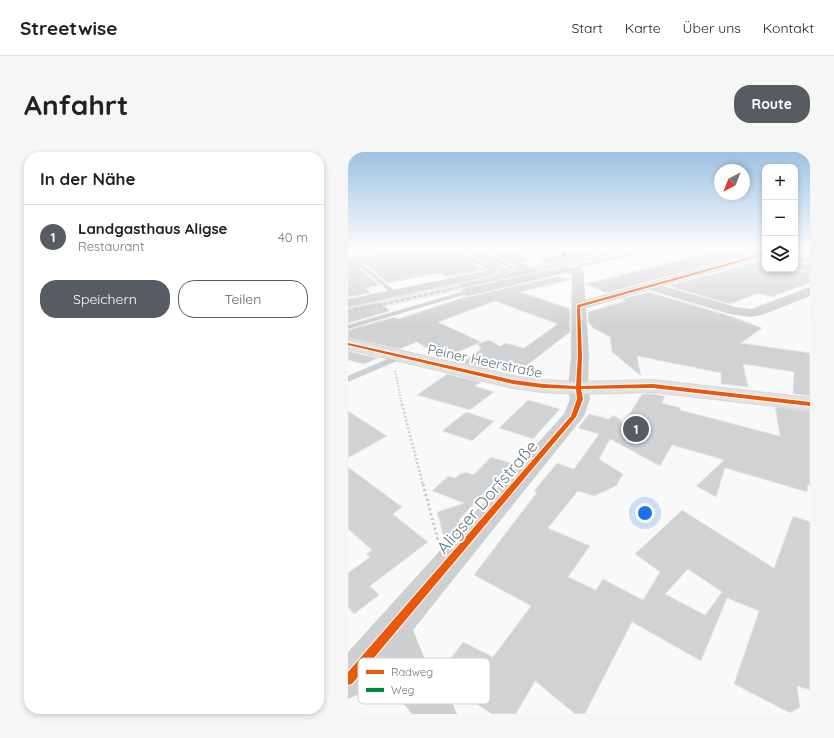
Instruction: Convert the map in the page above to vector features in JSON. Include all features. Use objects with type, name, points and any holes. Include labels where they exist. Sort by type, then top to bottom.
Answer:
[{"type":"street","points":[[348,303],[480,275]]},
{"type":"street","points":[[468,292],[542,275]]},
{"type":"street","name":"Aligser Dorfstraße","points":[[363,658],[394,626],[574,416],[580,399],[578,388],[580,356],[578,275]]},
{"type":"street","points":[[578,306],[691,275]]},
{"type":"street","points":[[651,287],[735,311],[751,313],[807,296]]},
{"type":"street","name":"Peiner Heerstraße","points":[[348,344],[397,358],[513,382],[543,386],[578,388],[653,386],[810,404]]},
{"type":"street","points":[[394,626],[406,658]]},
{"type":"street","name":"Aligser Dorfstraße","points":[[351,671],[358,664]]},
{"type":"street","points":[[429,704],[437,714]]},
{"type":"lane","points":[[373,275],[394,293]]},
{"type":"lane","points":[[348,327],[468,292]]},
{"type":"lane","points":[[348,379],[397,358]]},
{"type":"path","points":[[397,358],[408,431],[445,566]]},
{"type":"shaded area","points":[[489,275],[530,275],[348,315],[348,306]]},
{"type":"building","points":[[348,275],[368,275],[379,285],[366,288],[371,293],[348,297]]},
{"type":"building","points":[[379,275],[428,275],[388,283]]},
{"type":"building","points":[[443,275],[456,275],[446,277]]},
{"type":"building","points":[[522,275],[463,288],[458,284],[494,276]]},
{"type":"building","points":[[620,275],[672,275],[606,293],[586,284]]},
{"type":"building","points":[[707,275],[810,275],[810,283],[771,297],[759,293],[730,304],[668,286]]},
{"type":"building","points":[[558,276],[569,280],[520,292],[570,309],[570,332],[521,370],[504,366],[497,371],[462,363],[481,349],[478,344],[489,340],[500,346],[506,343],[524,348],[558,324],[495,301],[438,322],[481,342],[444,358],[417,342],[399,349],[348,338],[348,330],[395,317],[398,319],[465,297]]},
{"type":"building","points":[[649,292],[730,316],[762,328],[741,343],[810,353],[810,396],[793,394],[794,372],[743,364],[748,387],[721,384],[721,373],[637,356],[641,376],[612,352],[610,337],[593,328],[588,322],[588,312],[625,301],[621,299]]},
{"type":"building","points":[[380,302],[390,311],[348,323],[348,308]]},
{"type":"building","points":[[348,351],[378,358],[364,364],[348,360]]},
{"type":"building","points":[[447,374],[481,382],[475,386],[494,392],[470,410],[417,395]]},
{"type":"building","points":[[642,394],[665,396],[662,403],[681,408],[680,410],[780,436],[775,407],[810,411],[810,485],[808,485],[807,492],[725,468],[716,497],[696,486],[724,460],[672,445],[660,466],[610,439],[599,459],[623,474],[616,486],[594,496],[578,491],[548,528],[590,546],[568,577],[596,590],[603,579],[643,600],[660,572],[635,554],[682,510],[774,568],[793,516],[810,522],[810,690],[797,686],[800,707],[790,713],[734,684],[759,611],[727,598],[701,661],[632,622],[585,714],[575,714],[535,681],[516,714],[492,714],[476,704],[490,704],[490,658],[451,658],[463,642],[493,657],[531,606],[474,575],[537,492],[534,491],[557,463],[574,469],[599,434],[578,428],[589,414],[609,419],[613,415],[621,420],[620,422],[624,423]],"holes":[[[688,569],[722,592],[705,615],[665,594]]]},
{"type":"building","points":[[528,400],[560,409],[533,439],[499,428]]},
{"type":"building","points":[[348,411],[387,436],[348,458]]},
{"type":"building","points":[[466,412],[494,421],[472,441],[442,431]]},
{"type":"building","points":[[491,457],[511,463],[459,520],[462,523],[445,542],[437,512],[464,503],[432,491],[448,476],[455,478],[466,472],[473,475]]},
{"type":"building","points":[[348,467],[402,507],[393,514],[428,542],[370,586],[379,595],[354,614],[348,607],[348,573],[370,557],[366,554],[372,550],[348,529]]},
{"type":"railway","points":[[447,290],[514,275]]},
{"type":"railway","points":[[348,312],[451,289]]},
{"type":"cycle path","points":[[367,658],[574,416],[580,399],[578,388],[580,356],[578,306],[689,275]]},
{"type":"cycle path","points":[[348,344],[513,382],[543,386],[578,388],[653,386],[810,404]]},
{"type":"cycle path","points":[[348,680],[358,668]]},
{"type":"place","name":"Landgasthaus Aligse","points":[[636,429]]}]
